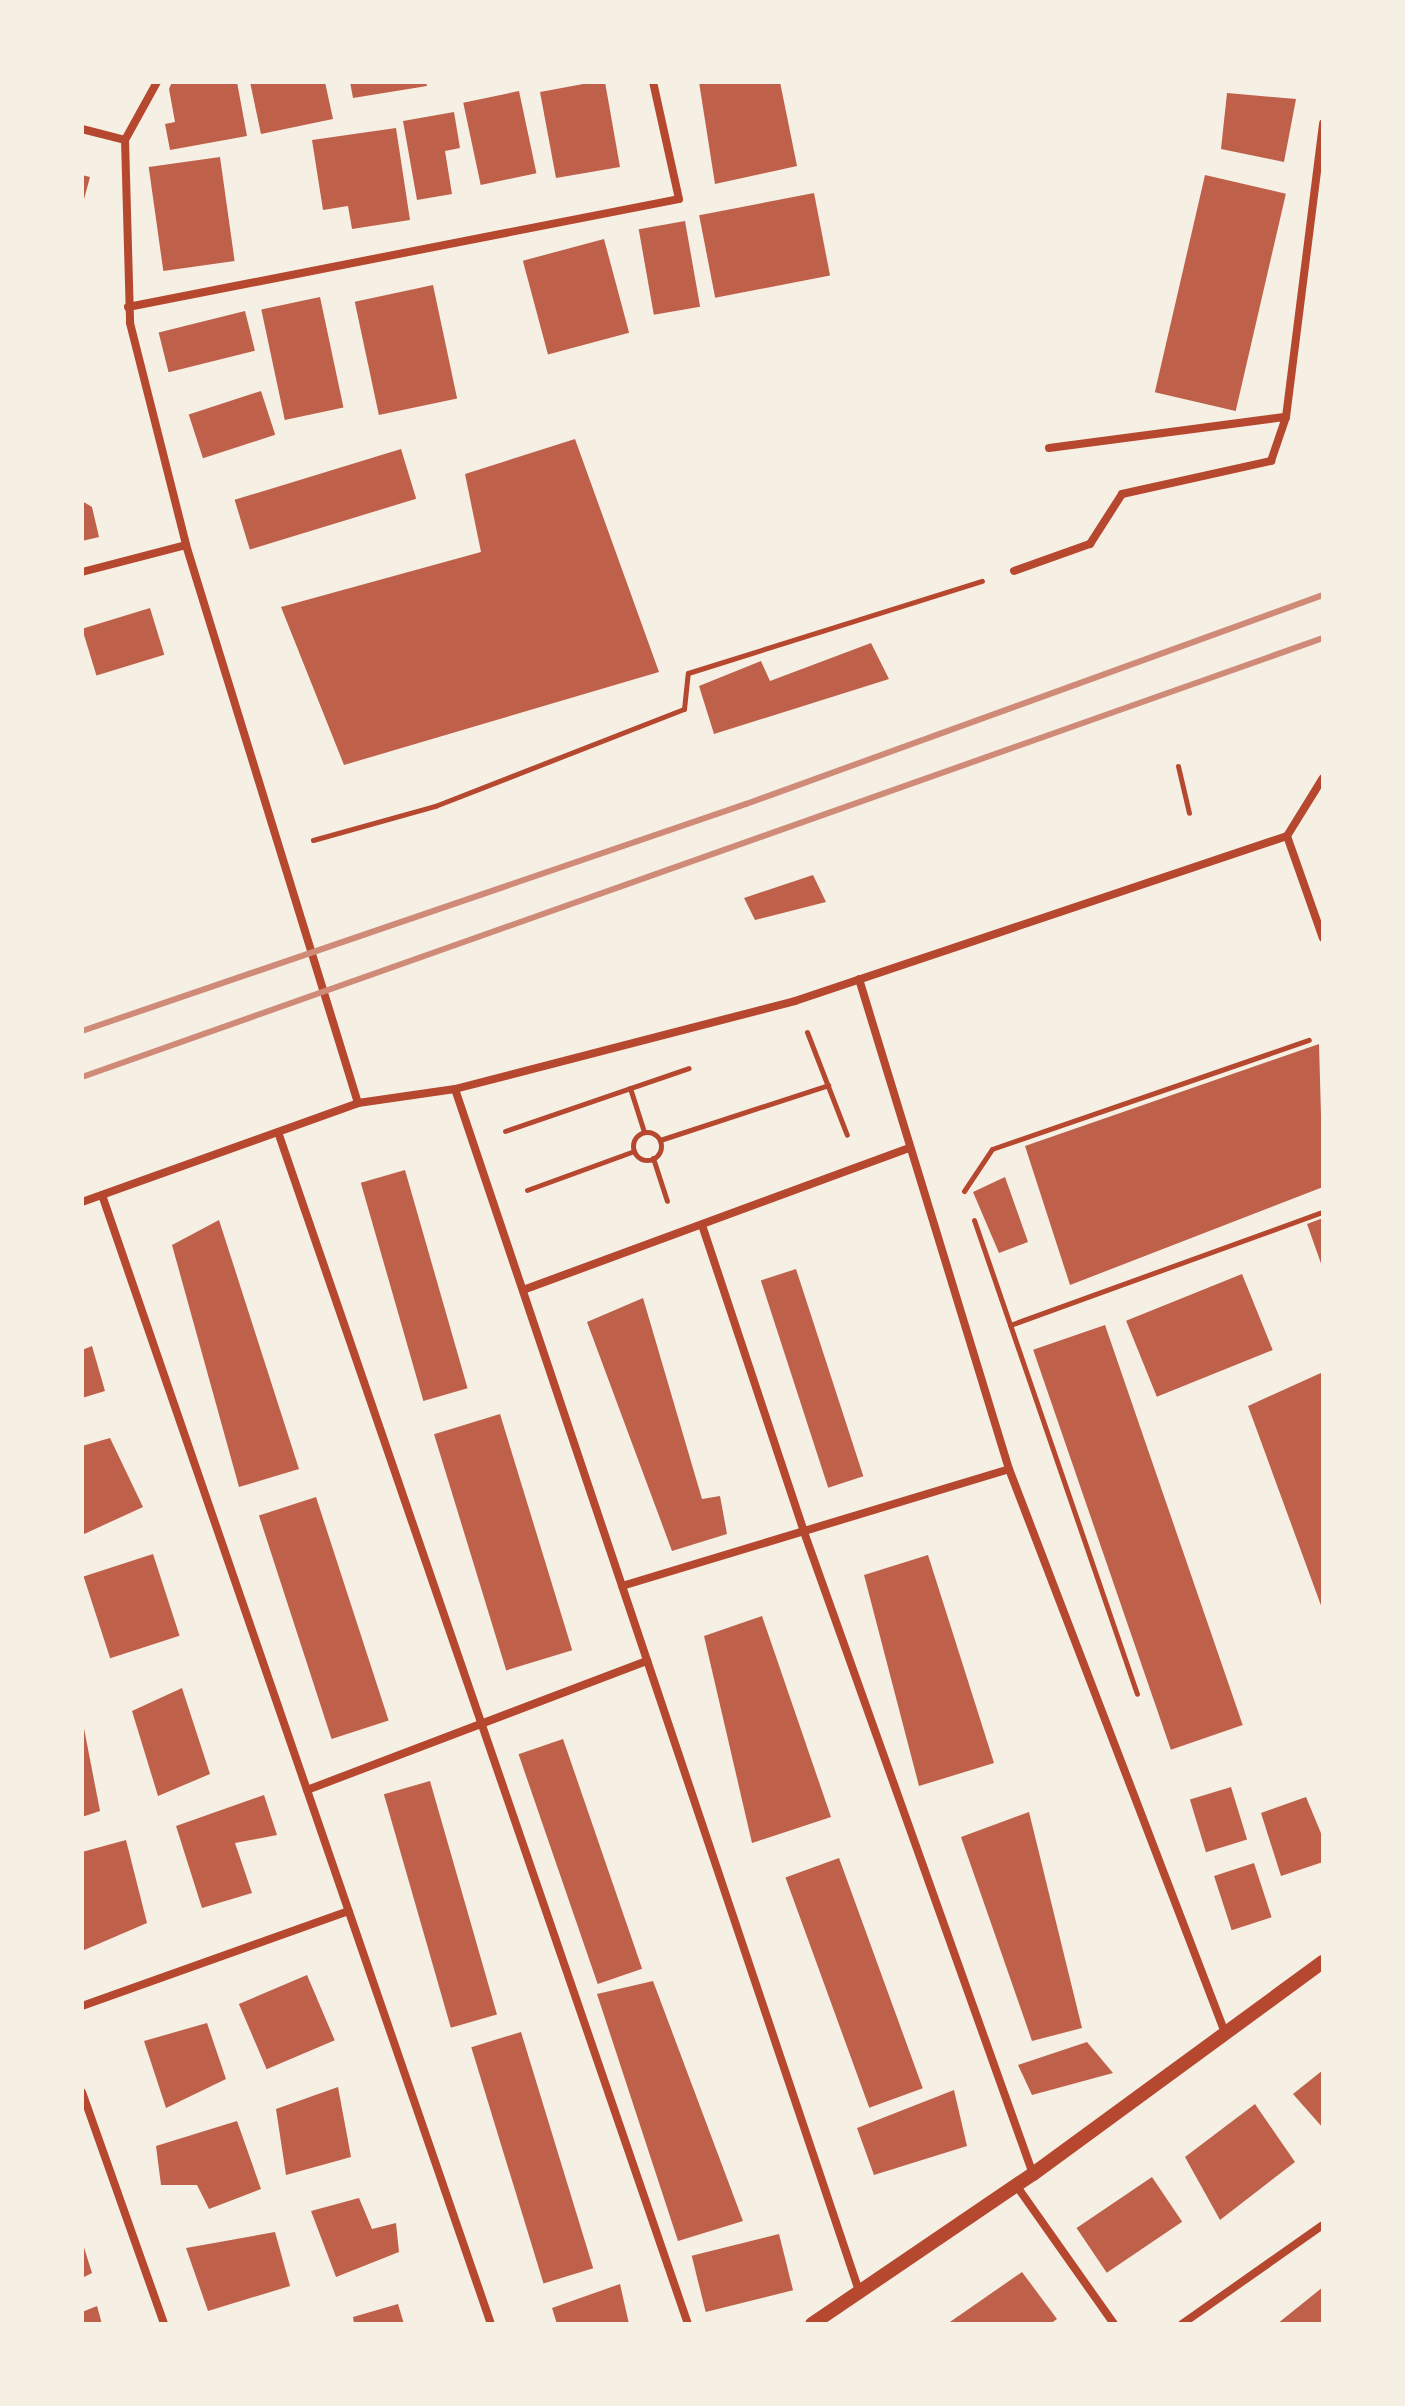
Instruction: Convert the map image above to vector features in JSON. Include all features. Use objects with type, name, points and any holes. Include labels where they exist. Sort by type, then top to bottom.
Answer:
[{"type":"street","points":[[157,82],[125,140],[128,307],[186,545],[358,1103]]},
{"type":"street","points":[[128,307],[679,199],[653,82]]},
{"type":"street","points":[[1014,571],[1090,544],[1122,494],[1271,461],[1286,417],[1323,123]]},
{"type":"street","points":[[82,129],[125,140]]},
{"type":"street","points":[[1049,448],[1286,417]]},
{"type":"street","points":[[82,572],[186,545]]},
{"type":"street","points":[[82,1202],[358,1103],[455,1089],[795,1001],[1287,836],[1323,778]]},
{"type":"street","points":[[1287,836],[1323,938]]},
{"type":"street","points":[[859,979],[908,1148],[1009,1469],[1224,2030]]},
{"type":"street","points":[[455,1089],[859,2291]]},
{"type":"street","points":[[278,1132],[688,2324]]},
{"type":"street","points":[[523,1290],[908,1148]]},
{"type":"street","points":[[102,1195],[491,2324]]},
{"type":"street","points":[[702,1225],[804,1532],[1033,2174]]},
{"type":"street","points":[[622,1586],[1009,1469]]},
{"type":"street","points":[[307,1790],[480,1721],[647,1661]]},
{"type":"street","points":[[82,2006],[349,1911]]},
{"type":"street","points":[[812,2324],[1033,2174],[1224,2030],[1323,1962]]},
{"type":"street","points":[[82,2092],[164,2324]]},
{"type":"street","points":[[1016,2185],[1114,2324]]},
{"type":"street","points":[[1182,2324],[1323,2225]]},
{"type":"path","points":[[280,850],[435,806],[684,709],[688,673],[1014,571]]},
{"type":"path","points":[[1178,766],[1189,813]]},
{"type":"path","points":[[791,1034],[805,1029],[828,1085],[850,1144],[834,1146]]},
{"type":"path","points":[[1140,1703],[963,1189],[992,1149],[1309,1040]]},
{"type":"path","points":[[507,1147],[502,1132],[703,1064]]},
{"type":"path","points":[[630,1088],[644,1132],[660,1140],[828,1085]]},
{"type":"path","points":[[644,1132],[636,1137],[634,1151],[640,1158],[653,1158],[661,1149],[660,1140]]},
{"type":"path","points":[[522,1191],[634,1151]]},
{"type":"path","points":[[653,1158],[668,1202]]},
{"type":"path","points":[[517,1176],[527,1205]]},
{"type":"path","points":[[654,1207],[683,1197]]},
{"type":"path","points":[[1010,1325],[1323,1212]]},
{"type":"building","points":[[172,82],[237,82],[247,136],[170,150],[165,124],[175,122],[169,89]]},
{"type":"building","points":[[250,82],[325,82],[333,119],[261,134]]},
{"type":"building","points":[[350,82],[426,82],[427,86],[353,98]]},
{"type":"building","points":[[605,82],[620,167],[556,178],[540,92]]},
{"type":"building","points":[[699,82],[780,82],[797,166],[715,184]]},
{"type":"building","points":[[519,91],[536,173],[481,185],[463,103]]},
{"type":"building","points":[[1227,93],[1296,99],[1284,162],[1221,149]]},
{"type":"building","points":[[454,112],[460,148],[445,151],[452,194],[417,200],[403,121]]},
{"type":"building","points":[[396,128],[410,220],[352,229],[348,206],[323,210],[312,140]]},
{"type":"building","points":[[220,157],[235,261],[163,271],[149,167]]},
{"type":"building","points":[[82,175],[90,177],[83,203],[82,203]]},
{"type":"building","points":[[1205,175],[1286,194],[1236,411],[1155,392]]},
{"type":"building","points":[[814,193],[830,275],[715,298],[699,215]]},
{"type":"building","points":[[685,221],[700,307],[654,315],[639,229]]},
{"type":"building","points":[[604,239],[629,333],[548,354],[523,261]]},
{"type":"building","points":[[433,285],[457,398],[379,415],[355,302]]},
{"type":"building","points":[[320,297],[343,408],[285,420],[261,309]]},
{"type":"building","points":[[245,311],[255,351],[169,372],[159,333]]},
{"type":"building","points":[[261,391],[275,435],[203,458],[189,414]]},
{"type":"building","points":[[575,439],[659,672],[344,765],[281,607],[481,552],[465,474]]},
{"type":"building","points":[[401,449],[416,499],[250,550],[235,500]]},
{"type":"building","points":[[82,501],[92,507],[99,537],[82,541]]},
{"type":"building","points":[[150,608],[164,655],[96,676],[82,629]]},
{"type":"building","points":[[871,643],[889,679],[714,734],[699,686],[761,661],[770,681]]},
{"type":"building","points":[[813,875],[826,902],[755,920],[744,898]]},
{"type":"building","points":[[1319,1044],[1323,1187],[1070,1285],[1025,1146]]},
{"type":"building","points":[[405,1170],[468,1388],[423,1401],[361,1183]]},
{"type":"building","points":[[1005,1177],[1028,1242],[999,1253],[973,1192]]},
{"type":"building","points":[[1323,1218],[1323,1269],[1307,1224]]},
{"type":"building","points":[[219,1220],[299,1469],[239,1487],[172,1245]]},
{"type":"building","points":[[796,1269],[863,1476],[828,1488],[761,1280]]},
{"type":"building","points":[[1242,1274],[1273,1350],[1157,1397],[1126,1321]]},
{"type":"building","points":[[643,1298],[702,1499],[720,1496],[727,1534],[672,1551],[587,1322]]},
{"type":"building","points":[[1105,1325],[1243,1725],[1171,1750],[1033,1350]]},
{"type":"building","points":[[92,1346],[105,1391],[82,1398],[82,1350]]},
{"type":"building","points":[[1323,1372],[1323,1611],[1248,1406]]},
{"type":"building","points":[[500,1414],[572,1650],[506,1670],[434,1434]]},
{"type":"building","points":[[110,1438],[143,1507],[82,1535],[82,1446]]},
{"type":"building","points":[[316,1497],[389,1720],[332,1739],[259,1516]]},
{"type":"building","points":[[153,1554],[180,1636],[110,1658],[84,1577]]},
{"type":"building","points":[[928,1555],[994,1763],[919,1786],[864,1575]]},
{"type":"building","points":[[762,1616],[831,1817],[752,1843],[704,1636]]},
{"type":"building","points":[[182,1688],[210,1774],[158,1796],[132,1711]]},
{"type":"building","points":[[82,1718],[100,1811],[82,1817]]},
{"type":"building","points":[[563,1739],[642,1969],[598,1984],[519,1754]]},
{"type":"building","points":[[430,1781],[497,2015],[451,2028],[384,1794]]},
{"type":"building","points":[[1231,1787],[1247,1840],[1206,1852],[1190,1800]]},
{"type":"building","points":[[264,1795],[277,1835],[235,1843],[252,1893],[202,1908],[176,1826]]},
{"type":"building","points":[[1306,1797],[1323,1838],[1323,1862],[1281,1876],[1261,1813]]},
{"type":"building","points":[[1029,1812],[1082,2028],[1032,2041],[961,1837]]},
{"type":"building","points":[[126,1840],[147,1923],[82,1951],[82,1852]]},
{"type":"building","points":[[839,1858],[923,2088],[869,2108],[785,1877]]},
{"type":"building","points":[[1254,1863],[1272,1917],[1232,1930],[1214,1876]]},
{"type":"building","points":[[307,1975],[335,2040],[267,2069],[239,2004]]},
{"type":"building","points":[[653,1981],[743,2221],[678,2241],[597,1994]]},
{"type":"building","points":[[207,2023],[226,2079],[166,2108],[144,2041]]},
{"type":"building","points":[[521,2032],[593,2268],[543,2283],[471,2047]]},
{"type":"building","points":[[1087,2042],[1113,2073],[1032,2095],[1018,2065]]},
{"type":"building","points":[[1323,2070],[1323,2128],[1293,2094]]},
{"type":"building","points":[[338,2087],[351,2157],[286,2175],[276,2109]]},
{"type":"building","points":[[954,2090],[967,2146],[874,2175],[857,2128]]},
{"type":"building","points":[[1255,2104],[1295,2162],[1220,2220],[1185,2157]]},
{"type":"building","points":[[237,2121],[261,2189],[209,2209],[197,2185],[161,2185],[156,2146]]},
{"type":"building","points":[[1152,2177],[1182,2222],[1107,2273],[1077,2228]]},
{"type":"building","points":[[359,2198],[372,2229],[396,2223],[399,2252],[336,2277],[311,2211]]},
{"type":"building","points":[[275,2232],[290,2286],[208,2311],[186,2248]]},
{"type":"building","points":[[779,2234],[793,2290],[706,2312],[692,2256]]},
{"type":"building","points":[[82,2241],[92,2273],[82,2278]]},
{"type":"building","points":[[1022,2272],[1057,2319],[1050,2324],[947,2324]]},
{"type":"building","points":[[620,2284],[629,2324],[557,2324],[552,2308]]},
{"type":"building","points":[[1323,2287],[1323,2324],[1277,2324]]},
{"type":"building","points":[[398,2304],[404,2324],[354,2324],[353,2317]]},
{"type":"building","points":[[97,2306],[102,2324],[82,2324],[82,2312]]},
{"type":"railway","points":[[82,1031],[746,804],[1323,595]]},
{"type":"railway","points":[[82,1077],[1323,638]]}]
